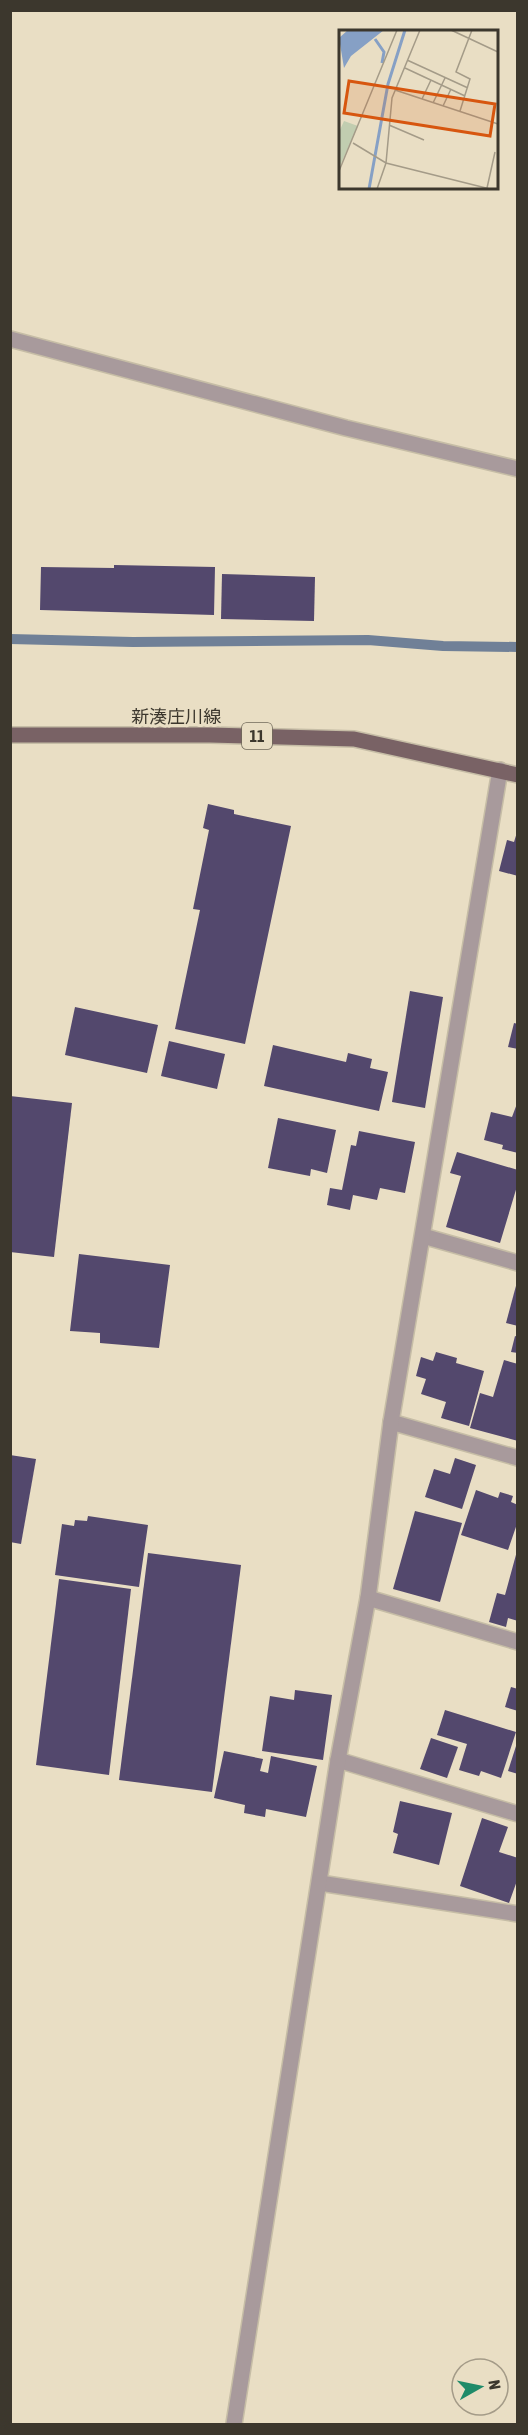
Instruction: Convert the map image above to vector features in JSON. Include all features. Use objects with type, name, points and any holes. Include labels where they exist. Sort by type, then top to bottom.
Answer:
[{"type":"main road","name":"新湊庄川線","points":[[10,735],[210,735],[354,739],[518,775]]},
{"type":"street","points":[[10,339],[346,428],[518,469]]},
{"type":"street","points":[[234,2424],[338,1760],[368,1598],[392,1422],[500,770]]},
{"type":"street","points":[[423,1236],[518,1263]]},
{"type":"street","points":[[392,1422],[518,1458]]},
{"type":"street","points":[[368,1598],[518,1642]]},
{"type":"street","points":[[338,1760],[518,1814]]},
{"type":"street","points":[[320,1883],[518,1914]]},
{"type":"building","points":[[114,565],[215,567],[214,615],[40,610],[41,567],[114,568]]},
{"type":"building","points":[[222,574],[315,577],[314,621],[221,619]]},
{"type":"building","points":[[208,804],[234,810],[234,814],[291,826],[245,1044],[175,1029],[200,910],[193,909],[209,830],[203,828]]},
{"type":"building","points":[[518,829],[518,876],[499,871],[507,840],[514,842]]},
{"type":"building","points":[[410,991],[443,997],[425,1108],[392,1102]]},
{"type":"building","points":[[75,1007],[158,1025],[147,1073],[65,1055]]},
{"type":"building","points":[[514,1023],[518,1024],[518,1049],[508,1047]]},
{"type":"building","points":[[169,1041],[225,1054],[217,1089],[161,1076]]},
{"type":"building","points":[[273,1045],[346,1062],[348,1053],[372,1059],[370,1068],[388,1072],[379,1111],[264,1086]]},
{"type":"building","points":[[10,1096],[72,1103],[54,1257],[10,1252]]},
{"type":"building","points":[[518,1101],[518,1153],[502,1149],[503,1145],[484,1140],[491,1112],[512,1117]]},
{"type":"building","points":[[278,1118],[336,1130],[327,1173],[311,1169],[310,1176],[268,1168]]},
{"type":"building","points":[[359,1131],[415,1142],[405,1193],[380,1188],[377,1200],[353,1195],[350,1210],[327,1205],[330,1188],[342,1190],[351,1145],[356,1146]]},
{"type":"building","points":[[457,1152],[518,1170],[518,1183],[500,1243],[446,1227],[461,1176],[450,1173]]},
{"type":"building","points":[[79,1254],[170,1265],[159,1348],[100,1343],[100,1333],[70,1331]]},
{"type":"building","points":[[518,1282],[518,1326],[506,1323]]},
{"type":"building","points":[[515,1336],[518,1337],[518,1353],[511,1352]]},
{"type":"building","points":[[436,1352],[457,1358],[456,1363],[484,1371],[469,1426],[441,1418],[446,1402],[421,1394],[426,1379],[416,1376],[421,1357],[433,1361]]},
{"type":"building","points":[[504,1360],[518,1364],[518,1441],[470,1428],[480,1393],[493,1397]]},
{"type":"building","points":[[10,1455],[36,1459],[21,1544],[10,1542]]},
{"type":"building","points":[[455,1458],[476,1465],[462,1509],[425,1497],[434,1469],[450,1474]]},
{"type":"building","points":[[476,1490],[498,1498],[500,1492],[513,1496],[511,1502],[518,1505],[518,1521],[508,1550],[461,1535]]},
{"type":"building","points":[[415,1511],[462,1523],[440,1602],[393,1589]]},
{"type":"building","points":[[88,1516],[148,1525],[139,1587],[55,1575],[62,1524],[74,1526],[75,1520],[87,1521]]},
{"type":"building","points":[[517,1551],[518,1621],[508,1618],[506,1627],[489,1622],[497,1593],[505,1595]]},
{"type":"building","points":[[148,1553],[241,1565],[212,1792],[119,1780]]},
{"type":"building","points":[[59,1579],[131,1589],[109,1775],[36,1765]]},
{"type":"building","points":[[511,1687],[518,1689],[518,1711],[505,1707]]},
{"type":"building","points":[[295,1690],[332,1695],[323,1760],[262,1751],[270,1696],[294,1700]]},
{"type":"building","points":[[445,1710],[516,1732],[501,1778],[481,1771],[479,1776],[459,1770],[467,1744],[437,1735]]},
{"type":"building","points":[[431,1738],[458,1747],[447,1778],[420,1769]]},
{"type":"building","points":[[518,1743],[518,1774],[508,1771]]},
{"type":"building","points":[[224,1751],[263,1759],[260,1771],[268,1773],[271,1756],[317,1766],[306,1817],[266,1809],[265,1817],[244,1813],[245,1805],[214,1798]]},
{"type":"building","points":[[400,1801],[452,1813],[439,1865],[393,1853],[398,1834],[393,1832]]},
{"type":"building","points":[[482,1818],[508,1827],[499,1852],[518,1858],[518,1878],[509,1903],[460,1886]]},
{"type":"waterway","points":[[10,639],[133,642],[368,640],[443,646],[518,647]]}]
